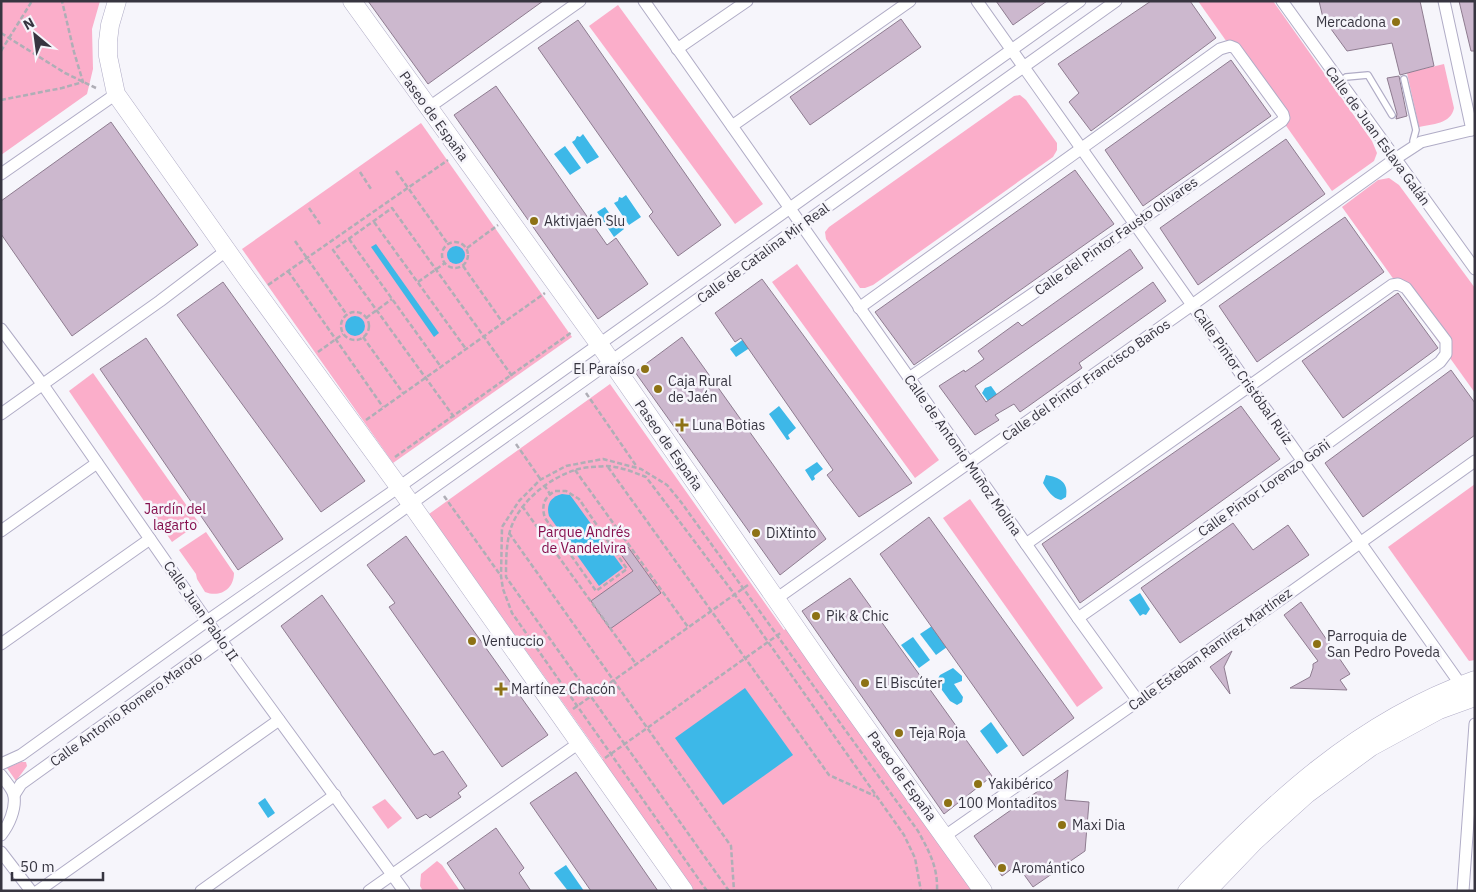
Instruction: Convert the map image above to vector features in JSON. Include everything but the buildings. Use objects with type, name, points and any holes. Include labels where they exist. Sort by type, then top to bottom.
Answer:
[{"type":"main road","points":[[117,1],[108,41],[108,56],[116,94],[399,487],[684,891]]},
{"type":"main road","name":"Paseo de España","points":[[352,1],[599,345],[983,891]]},
{"type":"main road","points":[[1187,891],[1245,831],[1306,778],[1363,735],[1419,704],[1468,683]]},
{"type":"main road","points":[[1207,891],[1255,841],[1307,794],[1371,747],[1439,710],[1475,697]]},
{"type":"street","points":[[428,108],[580,1]]},
{"type":"street","name":"Calle de Antonio Muñoz Molina","points":[[644,1],[1138,701]]},
{"type":"street","points":[[677,49],[747,1]]},
{"type":"street","points":[[732,126],[910,1]]},
{"type":"street","name":"Calle Pintor Cristóbal Ruiz","points":[[978,1],[1303,461],[1468,683]]},
{"type":"street","name":"Calle de Catalina Mir Real","points":[[399,487],[1080,1]]},
{"type":"street","name":"Calle de Catalina Mir Real","points":[[410,504],[1116,1]]},
{"type":"street","name":"Calle de Juan Eslava Galán","points":[[1282,1],[1475,270]]},
{"type":"street","points":[[1444,1],[1473,130]]},
{"type":"street","name":"Calle del Pintor Fausto Olivares","points":[[860,308],[1225,47],[1235,48],[1283,114],[1284,118],[1282,121],[909,378]]},
{"type":"street","points":[[1,174],[116,94]]},
{"type":"street","name":"Calle del Pintor Francisco Baños","points":[[776,599],[1192,305],[1394,159],[1421,142],[1473,130]]},
{"type":"street","points":[[1,414],[160,301],[227,250]]},
{"type":"street","name":"Calle Pintor Lorenzo Goñi","points":[[1078,618],[1303,461],[1440,362],[1446,354],[1446,341],[1406,288],[1398,284],[1386,288],[1249,385]]},
{"type":"street","name":"Calle Juan Pablo II","points":[[1,329],[207,621],[404,891]]},
{"type":"street","points":[[1026,544],[1249,385]]},
{"type":"street","name":"Calle Esteban Ramírez Martínez","points":[[945,836],[1475,461]]},
{"type":"street","points":[[1,531],[97,463]]},
{"type":"street","name":"Calle Antonio Romero Maroto","points":[[1,764],[21,755],[207,621],[399,487]]},
{"type":"street","name":"Calle Antonio Romero Maroto","points":[[14,794],[21,784],[410,504]]},
{"type":"street","points":[[1,644],[150,539]]},
{"type":"street","points":[[38,891],[279,720]]},
{"type":"street","points":[[1463,891],[1475,724]]},
{"type":"street","points":[[369,891],[579,743]]},
{"type":"street","points":[[1,775],[14,794],[13,812],[6,829],[1,835]]},
{"type":"street","points":[[200,891],[335,795]]},
{"type":"street","points":[[1,852],[31,891]]},
{"type":"lane","points":[[1340,83],[1346,77],[1368,75],[1392,115]]},
{"type":"lane","points":[[1404,79],[1416,130],[1413,141],[1414,146]]},
{"type":"path","points":[[1,51],[32,1]]},
{"type":"path","points":[[62,1],[83,82]]},
{"type":"path","points":[[1,33],[65,73],[96,88]]},
{"type":"path","points":[[1,100],[83,82]]},
{"type":"path","points":[[264,288],[453,156]]},
{"type":"path","points":[[396,171],[448,244]]},
{"type":"path","points":[[360,172],[371,189]]},
{"type":"path","points":[[387,202],[512,376]]},
{"type":"path","points":[[309,208],[320,224]]},
{"type":"path","points":[[333,250],[392,208]]},
{"type":"path","points":[[374,222],[466,349]]},
{"type":"path","points":[[467,248],[500,223]]},
{"type":"path","points":[[349,239],[441,367]]},
{"type":"path","points":[[295,241],[347,315]]},
{"type":"path","points":[[456,242],[467,248],[468,260],[463,266],[454,268],[445,263],[442,251],[448,244],[456,242]]},
{"type":"path","points":[[328,243],[454,417]]},
{"type":"path","points":[[418,282],[445,263]]},
{"type":"path","points":[[463,266],[503,323]]},
{"type":"path","points":[[288,271],[383,407]]},
{"type":"path","points":[[360,423],[548,291]]},
{"type":"path","points":[[366,318],[392,300]]},
{"type":"path","points":[[355,312],[366,318],[369,326],[363,337],[350,339],[344,334],[341,324],[347,315],[355,312]]},
{"type":"path","points":[[383,466],[584,324]]},
{"type":"path","points":[[316,354],[344,334]]},
{"type":"path","points":[[363,337],[403,393]]},
{"type":"path","points":[[586,393],[638,468]]},
{"type":"path","points":[[516,444],[542,480]]},
{"type":"path","points":[[706,891],[612,753],[512,613],[503,589],[501,576],[502,527],[519,501],[542,480],[566,466],[603,459],[638,468],[672,491],[918,831],[932,856],[938,880],[937,891]]},
{"type":"path","points":[[607,466],[829,775],[877,796]]},
{"type":"path","points":[[729,891],[506,577],[509,533],[522,506],[544,485],[575,470],[607,466],[628,470],[646,477],[735,595],[904,835],[915,858],[921,891]]},
{"type":"path","points":[[575,470],[688,628]]},
{"type":"path","points":[[544,485],[550,494]]},
{"type":"path","points":[[555,491],[566,491],[579,499],[627,570],[596,591],[545,518],[542,510],[545,500],[550,494],[555,491]]},
{"type":"path","points":[[444,496],[501,576]]},
{"type":"path","points":[[522,506],[636,664]]},
{"type":"path","points":[[509,533],[731,846],[734,891]]},
{"type":"path","points":[[561,718],[754,581]]},
{"type":"path","points":[[602,760],[794,624]]},
{"type":"green space","points":[[1,1],[100,1],[92,29],[93,69],[87,94],[1,155]]},
{"type":"green space","points":[[1198,1],[1273,1],[1372,141],[1377,153],[1374,161],[1332,191]]},
{"type":"green space","points":[[618,5],[763,204],[735,224],[589,26]]},
{"type":"green space","points":[[1444,64],[1454,108],[1445,120],[1419,127],[1407,73]]},
{"type":"green space","points":[[1020,95],[1026,100],[1057,143],[1057,150],[1053,157],[873,285],[860,288],[826,239],[825,232],[829,227],[1014,96]]},
{"type":"green space","points":[[421,123],[572,337],[393,463],[242,249]]},
{"type":"green space","points":[[1389,178],[1399,185],[1475,288],[1475,393],[1342,207],[1378,180]]},
{"type":"green space","points":[[797,264],[939,460],[915,478],[772,282]]},
{"type":"green space","name":"Jardín del lagarto","points":[[93,373],[199,523],[172,542],[69,391]]},
{"type":"green space","name":"Parque Andrés de Vandelvira","points":[[610,384],[784,630],[787,628],[974,891],[694,891],[429,514]]},
{"type":"green space","points":[[1475,484],[1475,660],[1469,661],[1388,547]]},
{"type":"green space","points":[[970,499],[1103,688],[1077,707],[943,518]]},
{"type":"green space","points":[[206,532],[234,573],[232,584],[221,593],[211,594],[205,592],[196,574],[179,550]]},
{"type":"green space","points":[[21,762],[26,762],[27,766],[16,781],[7,768]]},
{"type":"green space","points":[[385,799],[402,818],[388,829],[372,807]]},
{"type":"green space","points":[[437,861],[442,865],[460,891],[423,891],[420,886],[421,874]]},
{"type":"water","points":[[583,134],[599,157],[587,164],[572,142],[577,136],[580,137]]},
{"type":"water","points":[[565,146],[581,168],[570,175],[554,154]]},
{"type":"water","points":[[626,195],[641,217],[629,225],[614,203],[618,201],[619,197],[622,198]]},
{"type":"water","points":[[605,207],[618,225],[621,224],[624,229],[614,237],[597,212]]},
{"type":"water","points":[[376,244],[439,333],[434,337],[371,247]]},
{"type":"water","points":[[452,246],[460,246],[465,251],[463,262],[452,264],[447,259],[447,251]]},
{"type":"water","points":[[355,316],[362,319],[365,326],[362,333],[355,336],[348,333],[345,326],[348,319]]},
{"type":"water","points":[[745,338],[751,347],[736,357],[730,349]]},
{"type":"water","points":[[991,386],[1004,404],[995,411],[982,393],[985,388]]},
{"type":"water","points":[[779,406],[796,428],[788,435],[790,439],[787,440],[769,414]]},
{"type":"water","points":[[817,462],[823,469],[814,476],[815,479],[812,481],[805,470]]},
{"type":"water","points":[[1046,475],[1062,481],[1067,492],[1066,497],[1061,500],[1050,494],[1043,483]]},
{"type":"water","points":[[562,494],[570,495],[623,568],[599,586],[549,516],[548,508],[550,502],[554,497]]},
{"type":"water","points":[[1140,593],[1150,609],[1146,615],[1140,616],[1129,600]]},
{"type":"water","points":[[932,626],[947,647],[936,655],[920,634]]},
{"type":"water","points":[[913,637],[930,660],[919,668],[901,645]]},
{"type":"water","points":[[953,668],[962,676],[962,681],[954,684],[963,697],[962,702],[957,705],[950,701],[936,682],[940,675]]},
{"type":"water","points":[[745,688],[793,755],[723,805],[675,738]]},
{"type":"water","points":[[991,722],[1008,746],[997,754],[980,731]]},
{"type":"water","points":[[265,798],[275,813],[268,818],[258,803]]},
{"type":"water","points":[[566,865],[584,891],[568,891],[554,873]]},
{"type":"place","name":"Mercadona","points":[[1396,22]]},
{"type":"place","name":"Aktivjaén Slu","points":[[534,221]]},
{"type":"place","name":"El Paraíso","points":[[645,369]]},
{"type":"place","name":"Caja Rural de Jaén","points":[[658,389]]},
{"type":"place","name":"Luna Botias","points":[[682,425]]},
{"type":"place","name":"DiXtinto","points":[[756,533]]},
{"type":"place","name":"Pik & Chic","points":[[816,616]]},
{"type":"place","name":"Ventuccio","points":[[472,641]]},
{"type":"place","name":"Parroquia de San Pedro Poveda","points":[[1317,644]]},
{"type":"place","name":"El Biscúter","points":[[865,683]]},
{"type":"place","name":"Martínez Chacón","points":[[501,689]]},
{"type":"place","name":"Teja Roja","points":[[899,733]]},
{"type":"place","name":"Yakibérico","points":[[978,784]]},
{"type":"place","name":"100 Montaditos","points":[[948,803]]},
{"type":"place","name":"Maxi Dia","points":[[1062,825]]},
{"type":"place","name":"Aromántico","points":[[1002,868]]}]
